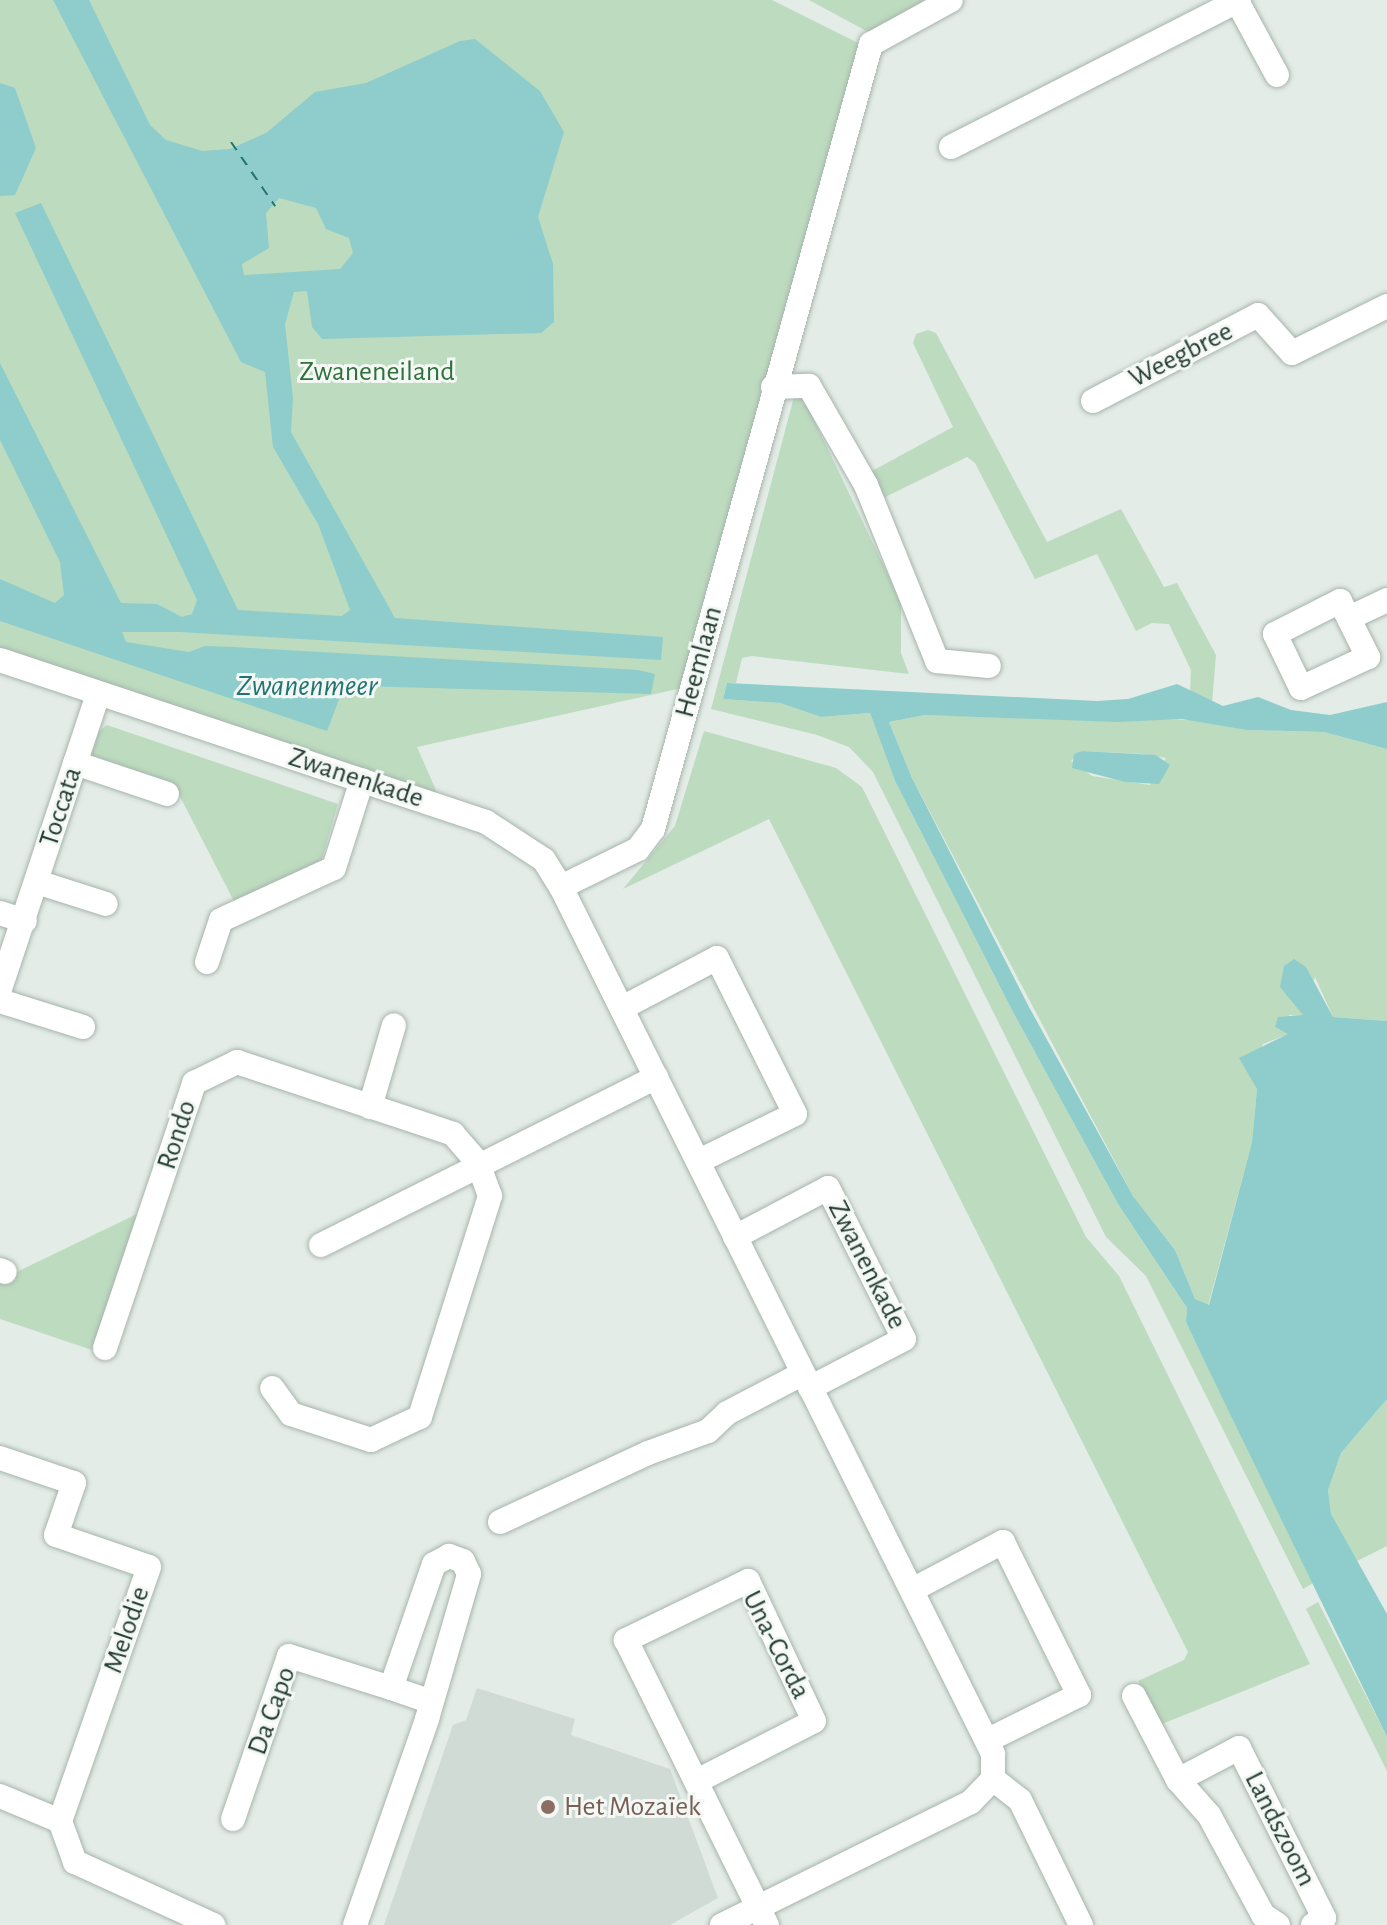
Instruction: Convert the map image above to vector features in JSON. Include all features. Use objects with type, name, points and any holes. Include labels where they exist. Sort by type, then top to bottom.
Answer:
[{"type":"street","name":"Heemlaan","points":[[561,887],[638,849],[653,829],[773,387],[871,44],[951,0]]},
{"type":"street","points":[[951,147],[1238,0],[1277,75]]},
{"type":"street","name":"Weegbree","points":[[1093,401],[1258,315],[1292,353],[1387,306]]},
{"type":"street","points":[[773,387],[809,386],[866,485],[937,661],[989,666]]},
{"type":"street","points":[[1349,618],[1387,600]]},
{"type":"street","name":"Zwanenkade","points":[[0,660],[486,822],[522,841],[544,860],[561,887],[988,1740],[993,1779]]},
{"type":"street","name":"Toccata","points":[[0,989],[98,694]]},
{"type":"street","points":[[75,763],[167,794]]},
{"type":"street","points":[[207,962],[221,920],[334,868],[362,780]]},
{"type":"street","points":[[37,882],[106,904]]},
{"type":"street","points":[[0,913],[25,921]]},
{"type":"street","points":[[622,1008],[717,958],[795,1114],[699,1161]]},
{"type":"street","points":[[0,1001],[83,1027]]},
{"type":"street","points":[[370,1107],[394,1025]]},
{"type":"street","name":"Rondo","points":[[105,1348],[194,1083],[237,1062],[453,1134],[478,1163],[490,1196],[420,1417],[371,1440],[291,1414],[272,1388]]},
{"type":"street","points":[[321,1245],[478,1163],[656,1077]]},
{"type":"street","name":"Zwanenkade","points":[[735,1237],[828,1188],[904,1339],[806,1381]]},
{"type":"street","points":[[500,1522],[648,1453],[708,1431],[727,1413],[806,1381]]},
{"type":"street","name":"Melodie","points":[[0,1458],[74,1483],[56,1535],[149,1567],[60,1821]]},
{"type":"street","points":[[912,1590],[1003,1542],[1079,1695],[988,1740]]},
{"type":"street","points":[[355,1925],[427,1719],[428,1701],[469,1574],[463,1561],[449,1556],[434,1564],[391,1688]]},
{"type":"street","name":"Una-Corda","points":[[697,1781],[814,1721],[748,1581],[626,1640],[762,1916]]},
{"type":"street","name":"Da Capo","points":[[233,1819],[289,1656],[428,1701]]},
{"type":"street","name":"Landszoom","points":[[1134,1696],[1178,1780],[1209,1815],[1263,1915],[1278,1925]]},
{"type":"street","name":"Landszoom","points":[[1178,1780],[1239,1748],[1324,1918],[1313,1925]]},
{"type":"street","points":[[722,1925],[762,1916],[971,1802],[993,1779],[1020,1800],[1081,1925]]},
{"type":"street","points":[[0,1796],[60,1821],[75,1862],[213,1925]]},
{"type":"shaded area","points":[[477,1688],[575,1719],[571,1735],[670,1769],[718,1898],[670,1925],[384,1925],[453,1725],[466,1720]]},
{"type":"green space","name":"Zwaneneiland","points":[[0,0],[772,0],[860,44],[682,688],[417,747],[439,797],[0,653]]},
{"type":"green space","points":[[809,0],[925,0],[872,34]]},
{"type":"green space","points":[[928,330],[936,333],[1047,542],[1121,509],[1164,587],[1177,583],[1216,655],[1212,703],[1190,691],[1191,670],[1169,624],[1152,623],[1136,631],[1097,554],[1035,579],[975,463],[967,457],[873,503],[861,477],[953,427],[913,343],[916,334]]},
{"type":"green space","points":[[802,395],[901,602],[901,653],[909,674],[752,656],[742,658],[736,683],[727,683],[723,699],[780,703],[821,717],[870,713],[895,781],[1013,1012],[1118,1204],[1187,1308],[1186,1322],[1200,1352],[1315,1582],[1303,1589],[1146,1276],[1106,1237],[873,772],[849,747],[817,735],[711,709],[794,397]]},
{"type":"green space","points":[[925,715],[1200,720],[1247,730],[1324,732],[1387,749],[1387,1021],[1333,1017],[1315,977],[1303,1016],[1289,1015],[1289,1034],[1263,1044],[1251,1074],[1257,1089],[1252,1142],[1208,1306],[1195,1299],[1175,1250],[1133,1196],[912,778],[889,722]],"holes":[[[1082,751],[1166,758],[1150,785],[1092,776],[1071,761]]]},
{"type":"green space","points":[[107,725],[338,804],[319,869],[238,909],[173,783],[88,754],[94,735]]},
{"type":"green space","points":[[704,731],[836,768],[862,787],[1086,1237],[1119,1276],[1310,1664],[1162,1724],[1138,1681],[1184,1660],[1188,1652],[769,819],[623,889],[675,826]]},
{"type":"green space","points":[[139,1213],[92,1350],[0,1319],[0,1280]]},
{"type":"green space","points":[[1387,1399],[1387,1546],[1355,1562],[1331,1514],[1328,1490],[1341,1453]]},
{"type":"green space","points":[[1318,1602],[1387,1737],[1387,1771],[1306,1609]]},
{"type":"water","name":"Zwanenmeer","points":[[53,0],[89,0],[150,125],[166,140],[202,151],[230,149],[266,133],[315,92],[366,83],[460,41],[475,39],[540,91],[564,132],[538,217],[553,264],[554,322],[541,333],[322,339],[312,327],[307,291],[294,292],[285,324],[293,398],[291,432],[395,618],[663,637],[661,660],[180,632],[122,632],[126,642],[189,652],[205,646],[234,647],[638,670],[655,674],[651,694],[358,686],[341,694],[327,731],[0,621],[0,579],[55,603],[64,595],[60,562],[0,440],[0,363],[121,603],[157,604],[182,617],[192,614],[197,600],[15,213],[41,203],[238,610],[342,616],[350,610],[318,524],[273,447],[265,372],[241,362]],"holes":[[[279,198],[316,208],[326,229],[349,238],[353,253],[340,269],[244,275],[242,264],[269,248],[266,213]]]},
{"type":"water","points":[[0,83],[15,88],[36,148],[15,195],[0,196]]},
{"type":"water","points":[[727,683],[1097,701],[1128,699],[1177,684],[1223,706],[1258,697],[1291,710],[1330,715],[1387,702],[1387,749],[1324,732],[1247,730],[1182,719],[1117,722],[925,715],[889,722],[912,778],[1029,1007],[1133,1196],[1175,1250],[1195,1299],[1209,1305],[1252,1142],[1257,1089],[1239,1058],[1288,1034],[1275,1027],[1278,1017],[1303,1015],[1280,987],[1284,966],[1294,959],[1306,967],[1333,1017],[1387,1021],[1387,1399],[1341,1453],[1328,1490],[1331,1514],[1387,1614],[1387,1737],[1186,1322],[1187,1308],[1118,1204],[1013,1012],[895,781],[870,713],[821,717],[780,703],[723,699]]},
{"type":"water","points":[[1082,751],[1156,755],[1170,765],[1159,784],[1125,782],[1072,768],[1074,754]]},
{"type":"ferry route","points":[[231,142],[275,206]]},
{"type":"place","name":"Het Mozaïek","points":[[548,1807]]}]
